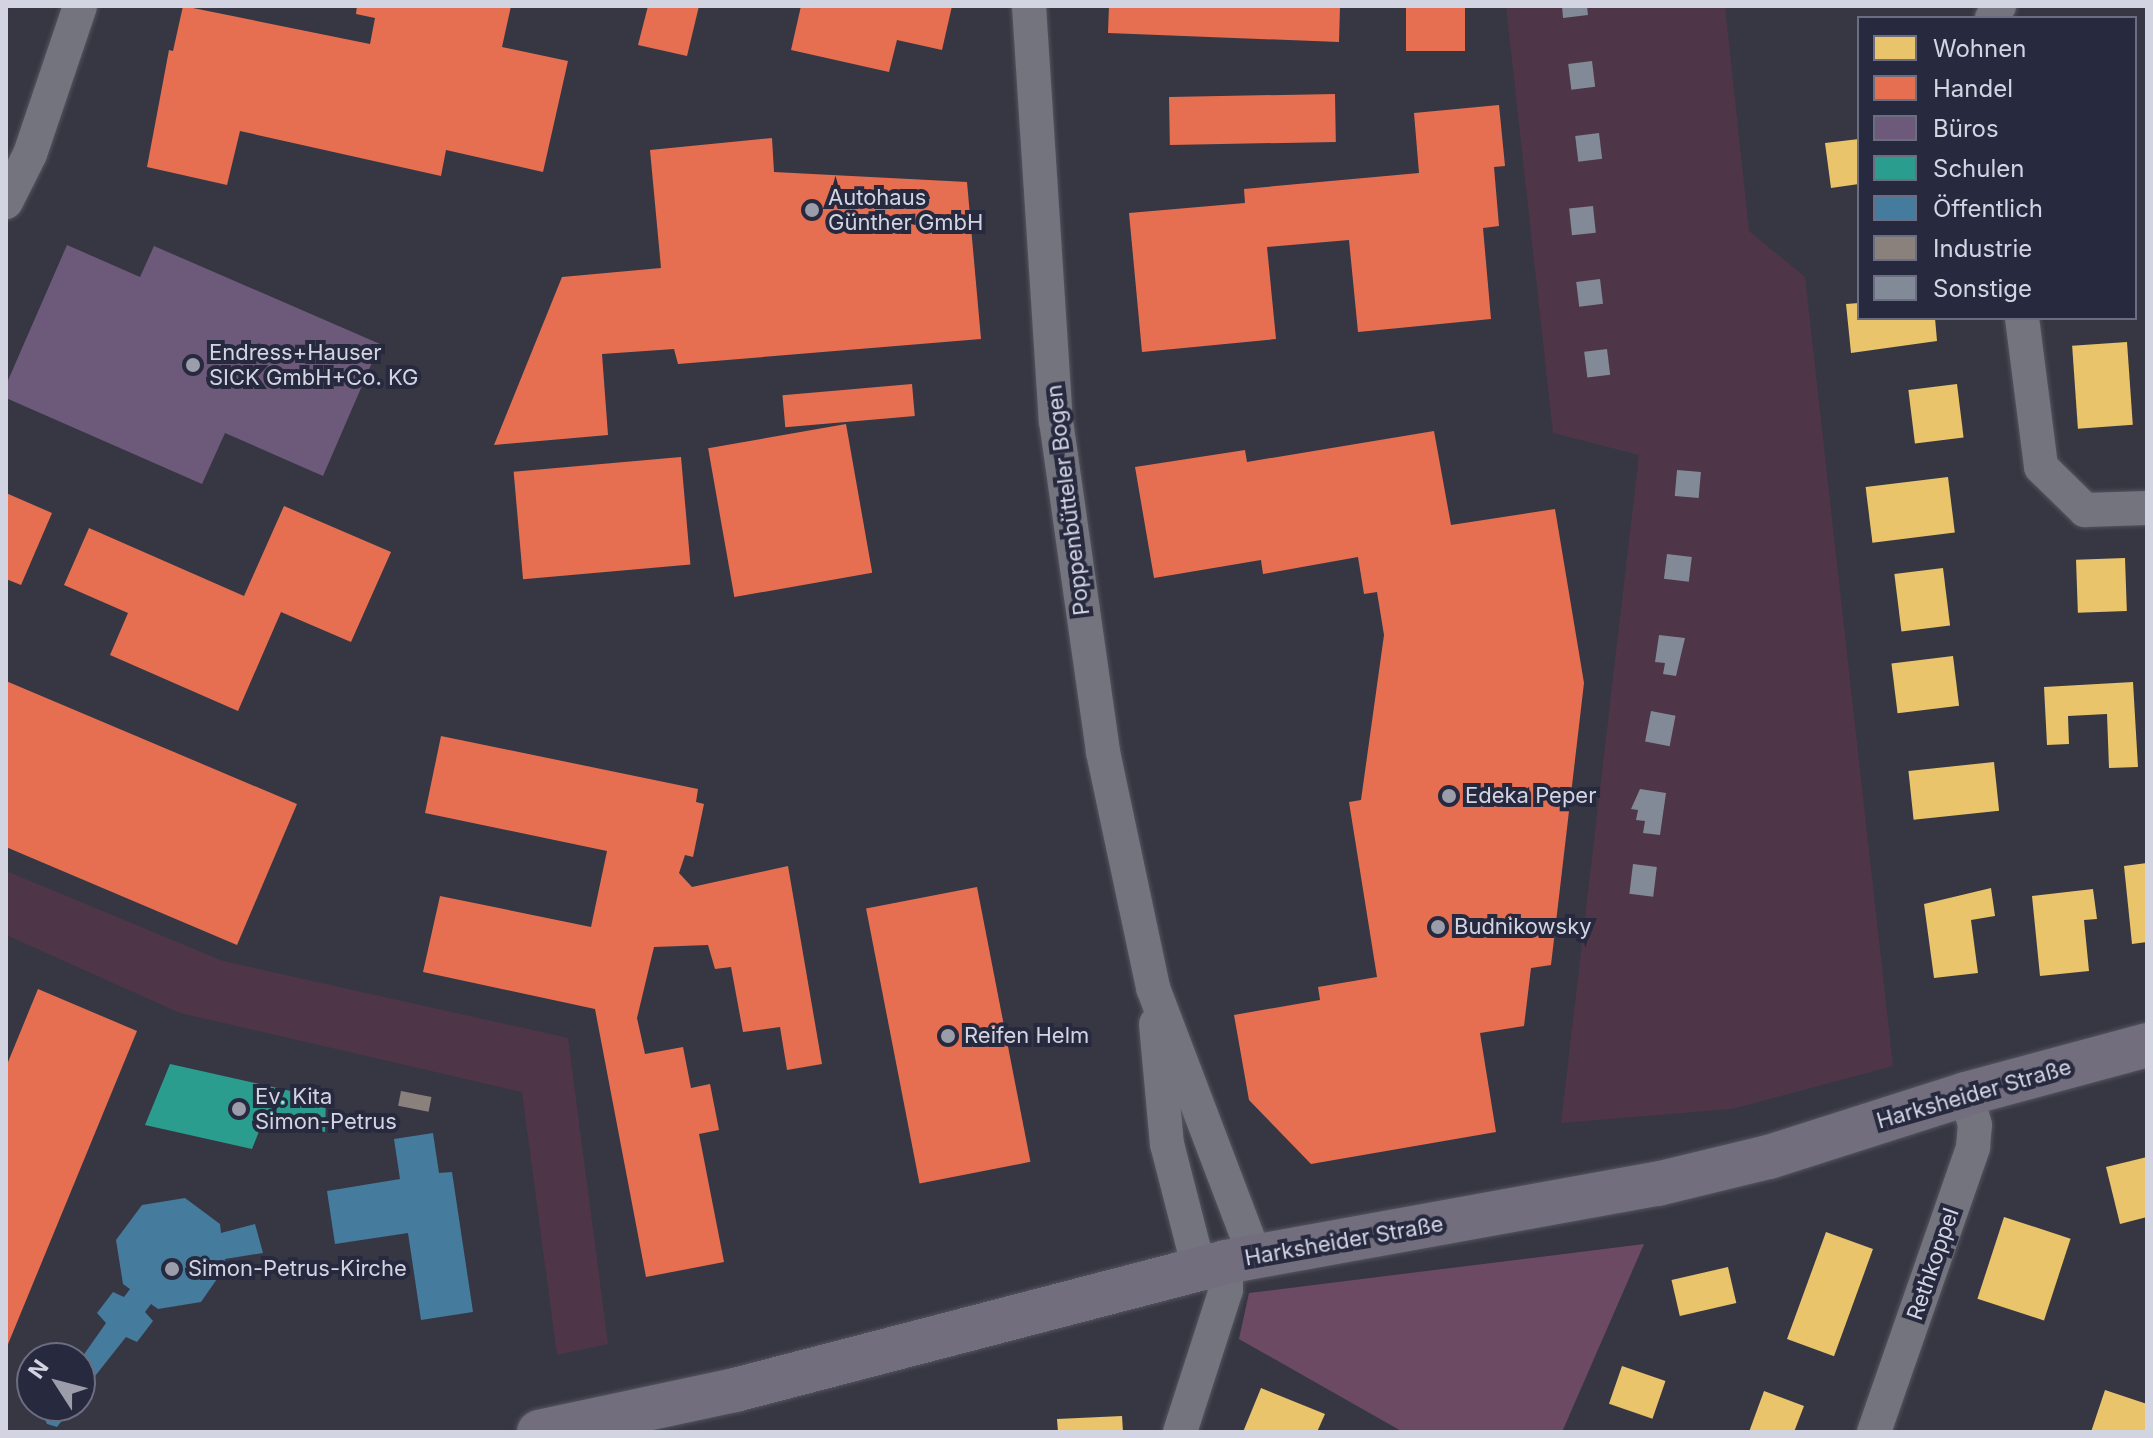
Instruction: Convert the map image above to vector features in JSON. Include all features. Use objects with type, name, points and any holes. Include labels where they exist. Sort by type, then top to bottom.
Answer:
[{"type":"main road","name":"Harksheider Straße","points":[[539,1432],[735,1390],[1227,1262],[1600,1197],[1769,1157],[1966,1094],[2147,1045]]},
{"type":"street","points":[[6,202],[30,154],[80,6]]},
{"type":"street","name":"Poppenbütteler Bogen","points":[[1029,6],[1056,421],[1103,752],[1153,988],[1227,1262]]},
{"type":"street","points":[[2022,320],[2041,467],[2085,510],[2147,508]]},
{"type":"street","name":"Poppenbütteler Bogen","points":[[1153,988],[1167,1144],[1227,1262]]},
{"type":"street","name":"Rethkoppel","points":[[1874,1432],[1973,1147],[1975,1125],[1966,1094]]},
{"type":"street","points":[[1180,1432],[1226,1290],[1227,1262]]},
{"type":"shaded area","points":[[1506,6],[1725,6],[1749,231],[1805,277],[1893,1066],[1732,1109],[1561,1123],[1639,455],[1553,433]]},
{"type":"shaded area","points":[[6,871],[223,961],[568,1038],[608,1344],[557,1355],[522,1092],[180,1013],[6,935]]},
{"type":"shaded area","points":[[1644,1244],[1562,1432],[1403,1432],[1239,1339],[1249,1293]]},
{"type":"building: Wohnen","points":[[1857,139],[1857,184],[1831,188],[1825,143]]},
{"type":"building: Wohnen","points":[[1857,303],[1857,320],[1935,320],[1937,341],[1851,353],[1846,304]]},
{"type":"building: Wohnen","points":[[2127,342],[2133,425],[2078,429],[2072,346]]},
{"type":"building: Wohnen","points":[[1957,384],[1964,438],[1915,444],[1908,390]]},
{"type":"building: Wohnen","points":[[1948,477],[1955,533],[1872,543],[1866,487]]},
{"type":"building: Wohnen","points":[[2125,558],[2127,611],[2078,613],[2076,560]]},
{"type":"building: Wohnen","points":[[1943,568],[1950,626],[1901,632],[1894,574]]},
{"type":"building: Wohnen","points":[[1953,656],[1959,706],[1898,713],[1891,664]]},
{"type":"building: Wohnen","points":[[2133,682],[2138,767],[2109,768],[2107,714],[2068,716],[2069,744],[2047,745],[2044,687]]},
{"type":"building: Wohnen","points":[[1994,762],[1999,811],[1914,820],[1908,771]]},
{"type":"building: Wohnen","points":[[2147,863],[2147,942],[2132,944],[2124,866]]},
{"type":"building: Wohnen","points":[[1991,888],[1995,916],[1971,920],[1978,973],[1934,978],[1924,904]]},
{"type":"building: Wohnen","points":[[2093,889],[2097,919],[2084,920],[2089,971],[2040,976],[2032,896]]},
{"type":"building: Wohnen","points":[[2147,1157],[2147,1217],[2120,1224],[2106,1167]]},
{"type":"building: Wohnen","points":[[2004,1217],[2071,1239],[2044,1320],[1977,1299]]},
{"type":"building: Wohnen","points":[[1826,1232],[1873,1249],[1834,1356],[1787,1339]]},
{"type":"building: Wohnen","points":[[1728,1267],[1736,1303],[1680,1316],[1671,1280]]},
{"type":"building: Wohnen","points":[[1622,1366],[1665,1381],[1652,1419],[1609,1404]]},
{"type":"building: Wohnen","points":[[1261,1388],[1325,1414],[1317,1432],[1243,1432]]},
{"type":"building: Wohnen","points":[[2105,1390],[2147,1404],[2147,1432],[2091,1432]]},
{"type":"building: Wohnen","points":[[1764,1391],[1804,1406],[1794,1432],[1749,1432]]},
{"type":"building: Wohnen","points":[[1122,1416],[1123,1432],[1058,1432],[1057,1419]]},
{"type":"building: Handel","points":[[183,6],[370,44],[375,18],[356,14],[357,6],[511,6],[502,47],[568,61],[543,172],[446,150],[441,176],[240,131],[227,185],[147,167],[169,50],[173,51]]},
{"type":"building: Handel","points":[[648,6],[699,6],[687,56],[638,45]]},
{"type":"building: Handel","points":[[801,6],[952,6],[942,50],[897,40],[889,72],[791,50]]},
{"type":"building: Handel","points":[[1109,6],[1340,6],[1339,42],[1108,33]]},
{"type":"building: Handel","points":[[1406,6],[1465,6],[1465,51],[1406,51]]},
{"type":"building: Handel","points":[[1335,94],[1336,142],[1170,145],[1169,97]]},
{"type":"building: Handel","points":[[1499,105],[1505,166],[1494,167],[1499,226],[1483,228],[1491,319],[1358,332],[1349,240],[1267,247],[1276,339],[1142,352],[1129,213],[1245,203],[1244,189],[1419,173],[1414,113]]},
{"type":"building: Handel","points":[[772,138],[774,172],[967,182],[981,339],[678,364],[674,349],[602,354],[608,435],[494,445],[562,277],[661,268],[650,150]]},
{"type":"building: Handel","points":[[912,384],[915,416],[785,427],[782,395]]},
{"type":"building: Handel","points":[[846,424],[872,573],[734,597],[708,448]]},
{"type":"building: Handel","points":[[1434,431],[1451,525],[1555,509],[1584,683],[1551,965],[1531,968],[1524,1026],[1480,1033],[1496,1132],[1311,1164],[1249,1100],[1234,1015],[1320,1000],[1318,987],[1377,977],[1349,802],[1361,800],[1384,635],[1377,592],[1364,594],[1358,557],[1263,574],[1261,560],[1154,578],[1135,467],[1245,450],[1247,462]]},
{"type":"building: Handel","points":[[681,457],[690,565],[523,579],[514,472]]},
{"type":"building: Handel","points":[[6,493],[52,513],[21,585],[6,579]]},
{"type":"building: Handel","points":[[284,506],[391,552],[351,642],[281,612],[238,711],[110,655],[128,613],[64,585],[89,528],[244,596]]},
{"type":"building: Handel","points":[[6,681],[297,804],[237,945],[6,847]]},
{"type":"building: Handel","points":[[441,736],[698,789],[696,802],[704,804],[693,857],[685,855],[679,873],[692,887],[788,866],[822,1064],[787,1070],[780,1027],[743,1032],[731,967],[715,969],[708,945],[654,947],[637,1018],[645,1054],[683,1047],[691,1088],[710,1084],[719,1130],[699,1134],[724,1262],[646,1277],[595,1009],[423,972],[440,896],[591,927],[607,851],[425,813]]},
{"type":"building: Handel","name":"Reifen Helm","points":[[977,887],[1030,1162],[920,1183],[866,909]]},
{"type":"building: Handel","points":[[38,989],[137,1031],[6,1349],[6,1067]]},
{"type":"building: Büros","name":"Endress+Hauser SICK GmbH+Co. KG","points":[[67,245],[140,277],[154,246],[380,344],[323,476],[225,433],[202,484],[6,398],[6,385]]},
{"type":"building: Schulen","name":"Ev. Kita Simon-Petrus","points":[[170,1064],[326,1099],[325,1132],[264,1119],[252,1149],[145,1125]]},
{"type":"building: Öffentlich","points":[[433,1133],[439,1173],[452,1172],[473,1312],[421,1320],[408,1233],[335,1244],[327,1191],[400,1179],[394,1139]]},
{"type":"building: Öffentlich","name":"Simon-Petrus-Kirche","points":[[185,1198],[220,1224],[221,1233],[255,1224],[263,1253],[225,1259],[226,1266],[201,1302],[158,1309],[151,1304],[145,1312],[153,1321],[137,1342],[126,1337],[96,1375],[96,1342],[93,1342],[106,1323],[97,1313],[113,1292],[124,1297],[130,1289],[123,1284],[116,1240],[142,1205]]},
{"type":"building: Öffentlich","points":[[46,1422],[61,1422],[57,1427]]},
{"type":"building: Industrie","points":[[401,1091],[431,1097],[429,1112],[398,1106]]},
{"type":"building: Sonstige","points":[[1562,6],[1587,6],[1588,15],[1563,18]]},
{"type":"building: Sonstige","points":[[1592,61],[1595,87],[1571,90],[1568,64]]},
{"type":"building: Sonstige","points":[[1599,133],[1602,159],[1578,162],[1575,136]]},
{"type":"building: Sonstige","points":[[1593,206],[1596,233],[1572,235],[1569,209]]},
{"type":"building: Sonstige","points":[[1600,279],[1603,304],[1579,307],[1576,282]]},
{"type":"building: Sonstige","points":[[1607,349],[1610,375],[1587,378],[1584,352]]},
{"type":"building: Sonstige","points":[[1677,470],[1701,472],[1699,498],[1675,496]]},
{"type":"building: Sonstige","points":[[1667,554],[1692,557],[1689,582],[1664,579]]},
{"type":"building: Sonstige","points":[[1659,635],[1685,638],[1676,676],[1663,674],[1665,663],[1655,662]]},
{"type":"building: Sonstige","points":[[1651,711],[1676,716],[1670,746],[1645,741]]},
{"type":"building: Sonstige","points":[[1640,789],[1666,793],[1660,835],[1643,833],[1645,821],[1636,820],[1638,810],[1631,809]]},
{"type":"building: Sonstige","points":[[1633,864],[1657,867],[1653,897],[1629,894]]},
{"type":"place","name":"Autohaus Günther GmbH","points":[[812,210]]},
{"type":"place","name":"Endress+Hauser SICK GmbH+Co. KG","points":[[193,365]]},
{"type":"place","name":"Edeka Peper","points":[[1449,796]]},
{"type":"place","name":"Budnikowsky","points":[[1438,927]]},
{"type":"place","name":"Reifen Helm","points":[[948,1036]]},
{"type":"place","name":"Ev. Kita Simon-Petrus","points":[[239,1109]]},
{"type":"place","name":"Simon-Petrus-Kirche","points":[[172,1269]]}]
